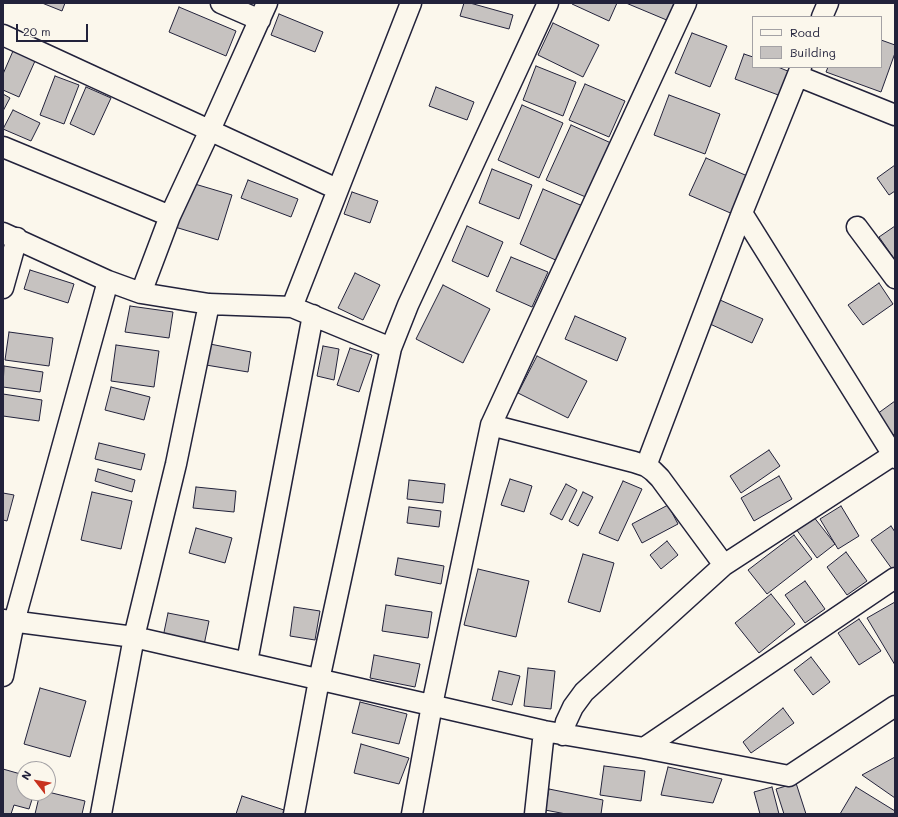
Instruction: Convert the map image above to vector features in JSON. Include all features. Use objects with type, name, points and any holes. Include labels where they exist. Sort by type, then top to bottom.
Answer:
[{"type":"street","points":[[141,293],[170,216],[264,12],[221,3]]},
{"type":"street","points":[[292,307],[411,3]]},
{"type":"street","points":[[294,814],[319,680],[391,348],[408,305],[548,3]]},
{"type":"street","points":[[412,814],[432,705],[491,425],[686,3]]},
{"type":"street","points":[[822,16],[828,3]]},
{"type":"street","points":[[3,35],[337,189]]},
{"type":"street","points":[[646,466],[742,213],[800,72],[895,115]]},
{"type":"street","points":[[3,147],[170,216]]},
{"type":"street","points":[[535,814],[554,733],[566,722],[573,707],[584,692],[724,565],[894,456],[742,213]]},
{"type":"street","points":[[857,227],[895,278]]},
{"type":"street","points":[[3,288],[10,235],[108,281],[141,293],[209,304],[292,307],[391,348]]},
{"type":"street","points":[[3,676],[9,621],[108,281]]},
{"type":"street","points":[[101,814],[134,638],[176,464],[209,304]]},
{"type":"street","points":[[246,662],[313,315]]},
{"type":"street","points":[[491,425],[646,466],[660,478],[724,565]]},
{"type":"street","points":[[644,748],[895,578]]},
{"type":"street","points":[[9,621],[134,638],[246,662],[554,733],[644,748],[789,776],[895,706]]},
{"type":"building","points":[[42,3],[65,3],[62,11]]},
{"type":"building","points":[[464,3],[470,3],[513,15],[509,29],[460,16]]},
{"type":"building","points":[[572,3],[617,3],[609,21]]},
{"type":"building","points":[[626,3],[677,3],[669,21]]},
{"type":"building","points":[[179,7],[236,31],[226,56],[169,32]]},
{"type":"building","points":[[279,14],[323,32],[315,52],[271,35]]},
{"type":"building","points":[[553,23],[599,45],[583,77],[538,55]]},
{"type":"building","points":[[692,33],[727,46],[710,87],[675,73]]},
{"type":"building","points":[[882,40],[895,45],[895,53],[881,92],[826,72],[828,68],[882,68]]},
{"type":"building","points":[[13,51],[35,61],[19,97],[3,90],[3,74]]},
{"type":"building","points":[[744,54],[752,57],[752,68],[780,68],[790,72],[781,96],[735,79]]},
{"type":"building","points":[[536,66],[576,82],[563,116],[523,100]]},
{"type":"building","points":[[55,76],[79,85],[64,124],[40,115]]},
{"type":"building","points":[[585,84],[625,101],[609,137],[569,120]]},
{"type":"building","points":[[86,87],[111,98],[94,135],[70,124]]},
{"type":"building","points":[[436,87],[474,102],[467,120],[429,106]]},
{"type":"building","points":[[3,94],[10,98],[3,111]]},
{"type":"building","points":[[669,95],[720,114],[705,154],[654,135]]},
{"type":"building","points":[[522,105],[563,123],[539,178],[498,160]]},
{"type":"building","points":[[13,110],[40,123],[31,141],[3,129]]},
{"type":"building","points":[[571,125],[611,143],[588,198],[546,180]]},
{"type":"building","points":[[706,158],[752,178],[735,215],[689,195]]},
{"type":"building","points":[[895,165],[895,191],[889,195],[877,178]]},
{"type":"building","points":[[492,169],[532,185],[519,219],[479,203]]},
{"type":"building","points":[[248,180],[298,199],[291,217],[241,198]]},
{"type":"building","points":[[188,182],[232,195],[218,240],[175,227]]},
{"type":"building","points":[[543,189],[585,207],[560,262],[520,244]]},
{"type":"building","points":[[352,192],[378,201],[370,223],[344,214]]},
{"type":"building","points":[[467,226],[503,242],[488,277],[452,261]]},
{"type":"building","points":[[895,226],[895,260],[879,237]]},
{"type":"building","points":[[511,257],[548,272],[532,307],[496,291]]},
{"type":"building","points":[[30,270],[74,284],[68,303],[24,289]]},
{"type":"building","points":[[355,273],[380,285],[363,320],[338,308]]},
{"type":"building","points":[[879,283],[893,304],[863,325],[848,305]]},
{"type":"building","points":[[443,285],[490,309],[463,363],[416,339]]},
{"type":"building","points":[[720,300],[763,319],[752,343],[710,324]]},
{"type":"building","points":[[130,306],[173,312],[169,338],[125,332]]},
{"type":"building","points":[[575,316],[626,338],[617,361],[565,339]]},
{"type":"building","points":[[9,332],[53,338],[49,366],[5,360]]},
{"type":"building","points":[[210,344],[251,352],[248,372],[206,365]]},
{"type":"building","points":[[116,345],[159,351],[154,387],[111,381]]},
{"type":"building","points":[[323,346],[339,349],[334,380],[317,376]]},
{"type":"building","points":[[350,348],[372,355],[359,392],[337,385]]},
{"type":"building","points":[[537,356],[587,381],[568,418],[518,393]]},
{"type":"building","points":[[4,366],[43,372],[40,392],[3,387]]},
{"type":"building","points":[[111,387],[150,397],[144,420],[105,410]]},
{"type":"building","points":[[3,394],[42,400],[39,421],[3,416]]},
{"type":"building","points":[[895,401],[895,434],[893,435],[877,414]]},
{"type":"building","points":[[99,443],[145,454],[141,470],[95,459]]},
{"type":"building","points":[[769,450],[780,466],[741,493],[730,476]]},
{"type":"building","points":[[98,469],[135,480],[132,492],[95,481]]},
{"type":"building","points":[[779,476],[792,499],[754,521],[741,498]]},
{"type":"building","points":[[510,479],[532,486],[524,512],[501,505]]},
{"type":"building","points":[[409,480],[445,484],[443,503],[407,499]]},
{"type":"building","points":[[623,481],[642,489],[618,541],[599,533]]},
{"type":"building","points":[[566,484],[577,490],[562,520],[550,514]]},
{"type":"building","points":[[196,487],[236,491],[234,512],[193,508]]},
{"type":"building","points":[[92,492],[132,501],[121,549],[81,540]]},
{"type":"building","points":[[583,492],[593,497],[578,526],[569,521]]},
{"type":"building","points":[[3,493],[14,495],[7,521],[3,520]]},
{"type":"building","points":[[668,505],[678,524],[642,543],[632,524]]},
{"type":"building","points":[[841,506],[859,536],[838,549],[820,519]]},
{"type":"building","points":[[409,507],[441,511],[439,527],[407,523]]},
{"type":"building","points":[[813,516],[835,544],[817,558],[796,529]]},
{"type":"building","points":[[891,526],[895,532],[895,566],[892,569],[871,540]]},
{"type":"building","points":[[196,528],[232,538],[225,563],[189,553]]},
{"type":"building","points":[[794,535],[812,559],[767,594],[748,570]]},
{"type":"building","points":[[667,541],[678,555],[661,569],[650,555]]},
{"type":"building","points":[[846,552],[867,581],[847,595],[827,567]]},
{"type":"building","points":[[583,554],[614,563],[600,612],[568,602]]},
{"type":"building","points":[[398,558],[444,566],[441,584],[395,575]]},
{"type":"building","points":[[478,569],[529,581],[516,637],[464,625]]},
{"type":"building","points":[[805,581],[825,609],[805,623],[785,595]]},
{"type":"building","points":[[771,594],[795,624],[759,653],[735,623]]},
{"type":"building","points":[[895,602],[895,665],[867,618]]},
{"type":"building","points":[[386,605],[432,612],[428,638],[382,631]]},
{"type":"building","points":[[294,607],[320,611],[315,640],[290,636]]},
{"type":"building","points":[[168,613],[209,621],[204,645],[163,637]]},
{"type":"building","points":[[859,619],[881,651],[859,665],[838,633]]},
{"type":"building","points":[[374,655],[420,664],[415,687],[370,678]]},
{"type":"building","points":[[811,657],[830,682],[813,695],[794,670]]},
{"type":"building","points":[[528,668],[555,671],[551,709],[524,706]]},
{"type":"building","points":[[499,671],[520,676],[512,705],[492,700]]},
{"type":"building","points":[[40,688],[86,701],[70,757],[24,744]]},
{"type":"building","points":[[360,702],[407,714],[399,744],[352,733]]},
{"type":"building","points":[[783,708],[794,723],[751,753],[743,742]]},
{"type":"building","points":[[361,744],[409,758],[399,784],[354,773]]},
{"type":"building","points":[[895,757],[895,798],[862,775]]},
{"type":"building","points":[[604,766],[645,771],[641,801],[600,795]]},
{"type":"building","points":[[668,767],[722,779],[713,803],[661,795]]},
{"type":"building","points":[[3,769],[16,773],[16,801],[32,801],[29,809],[14,805],[11,814],[3,814]]},
{"type":"building","points":[[796,783],[806,814],[784,814],[776,789]]},
{"type":"building","points":[[772,787],[779,814],[760,814],[754,792]]},
{"type":"building","points":[[856,787],[895,811],[895,814],[840,814]]},
{"type":"building","points":[[549,789],[603,800],[601,814],[566,814],[545,810]]},
{"type":"building","points":[[56,794],[85,801],[82,814],[35,814],[38,801],[56,801]]},
{"type":"building","points":[[242,796],[284,810],[283,814],[236,814]]}]
